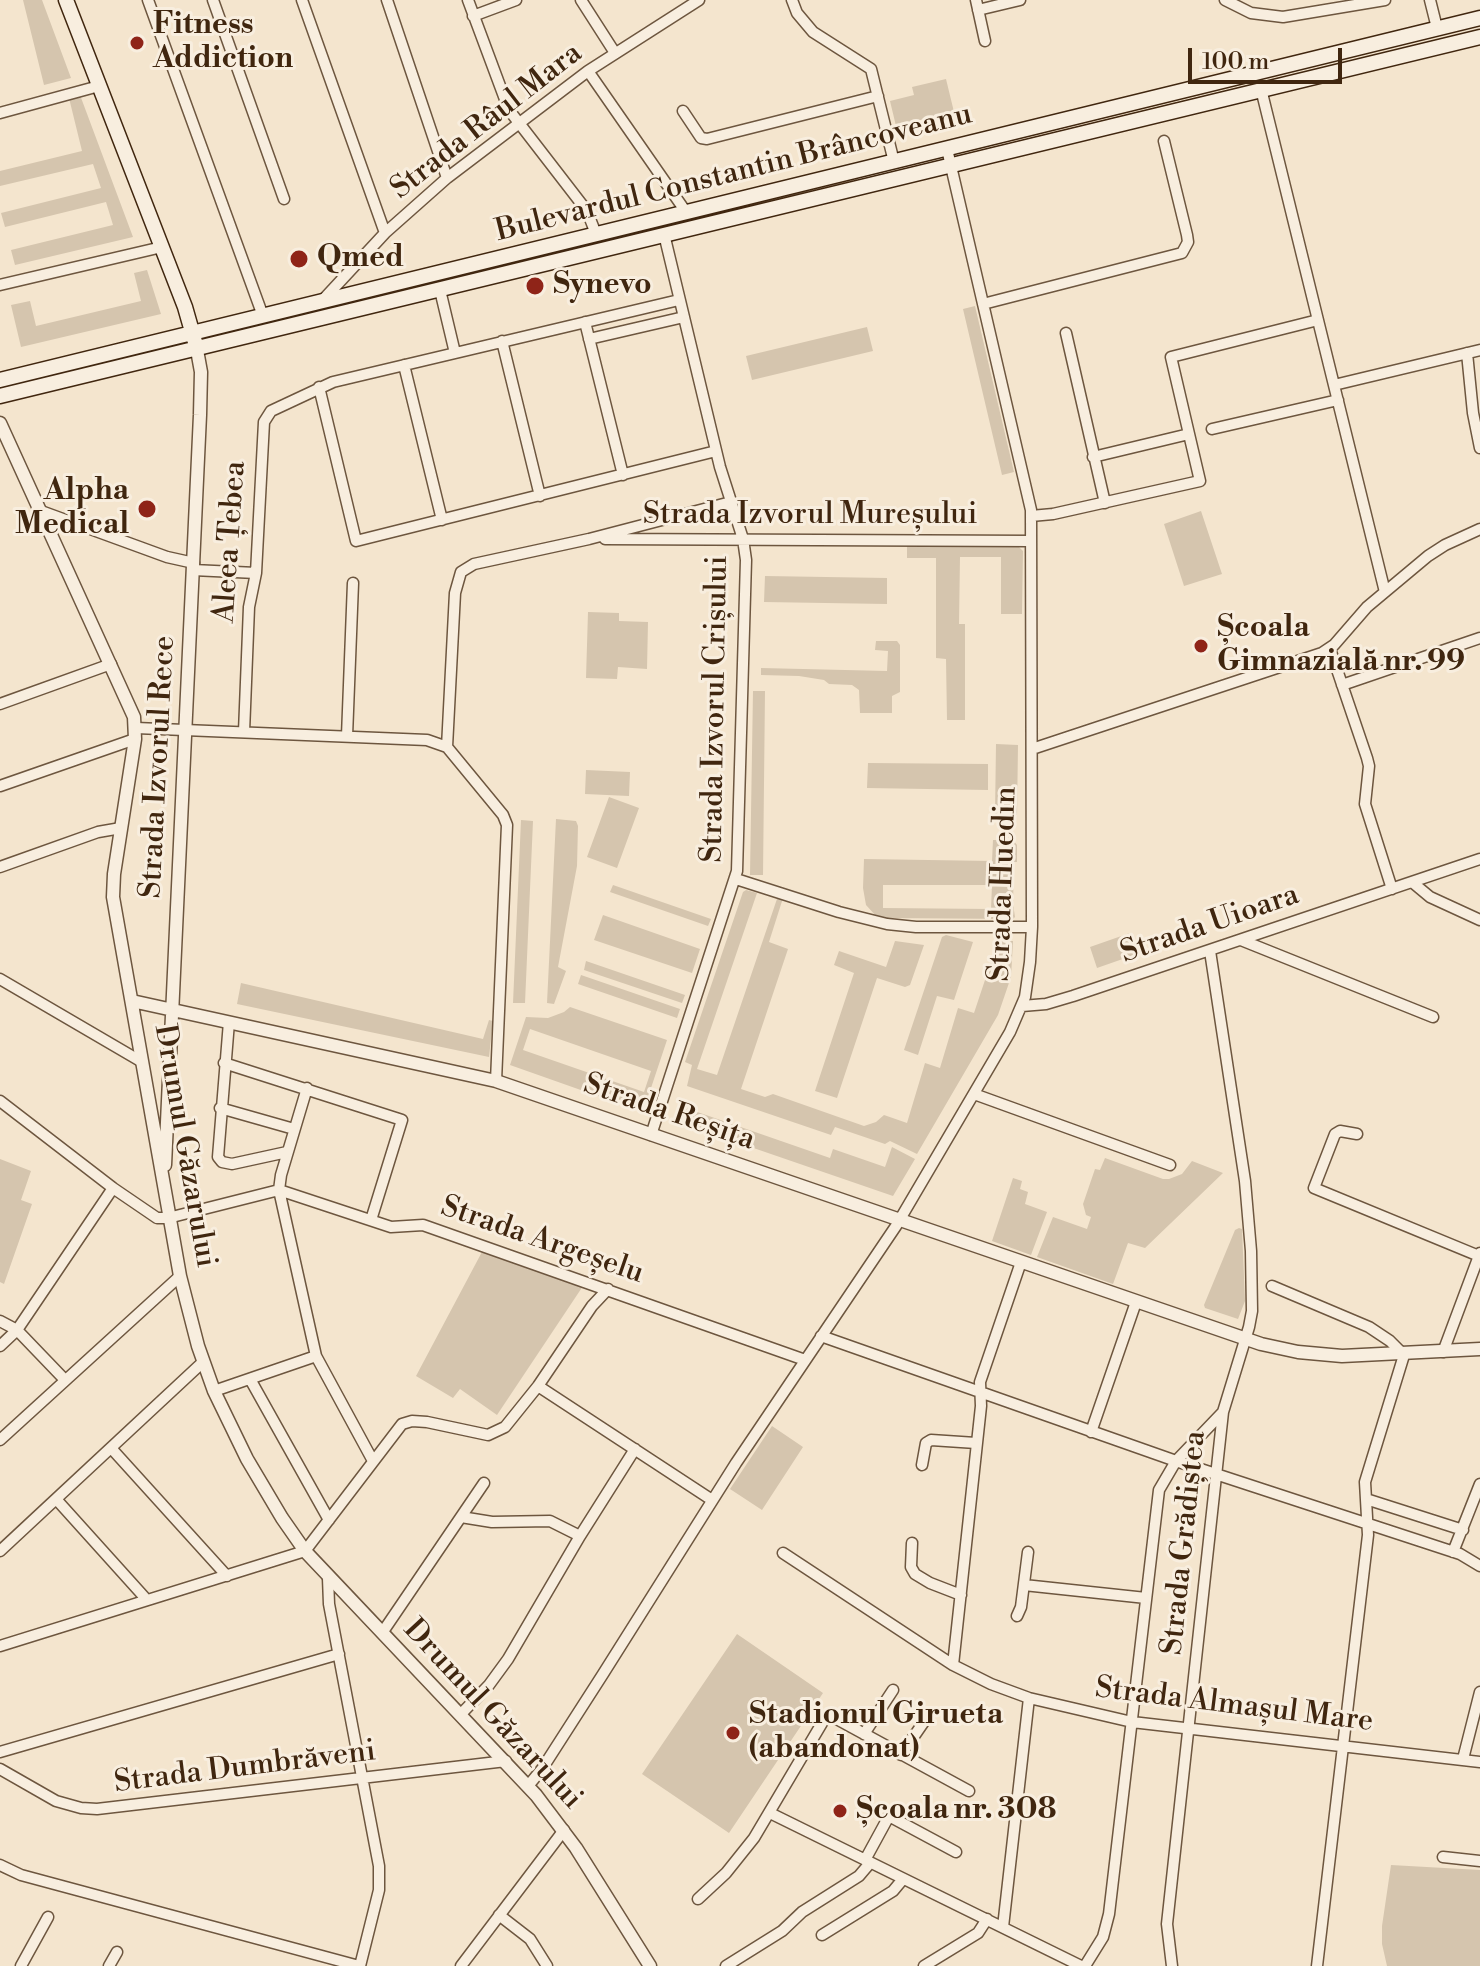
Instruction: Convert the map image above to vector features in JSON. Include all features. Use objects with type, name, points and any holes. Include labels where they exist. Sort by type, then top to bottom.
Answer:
[{"type":"main road","points":[[66,0],[162,247],[197,350]]},
{"type":"main road","name":"Bulevardul Constantin Brâncoveanu","points":[[0,396],[664,234],[1480,18]]},
{"type":"main road","name":"Bulevardul Constantin Brâncoveanu","points":[[0,380],[894,162],[948,157],[1261,89],[1480,37]]},
{"type":"street","points":[[148,0],[263,316]]},
{"type":"street","points":[[213,0],[284,199]]},
{"type":"street","points":[[302,0],[385,233]]},
{"type":"street","points":[[387,0],[447,178]]},
{"type":"street","points":[[468,0],[503,99],[587,211],[596,234]]},
{"type":"street","points":[[473,16],[516,0]]},
{"type":"street","points":[[581,0],[615,53]]},
{"type":"street","name":"Strada Râul Mara","points":[[321,302],[385,233],[447,178],[588,71],[699,0]]},
{"type":"street","points":[[792,0],[797,13],[813,32],[871,69],[894,162]]},
{"type":"street","points":[[985,41],[977,5],[1020,0]]},
{"type":"street","points":[[1225,0],[1251,13],[1283,17],[1385,0]]},
{"type":"street","points":[[1430,0],[1437,28]]},
{"type":"street","points":[[588,71],[686,212]]},
{"type":"street","points":[[0,113],[99,86]]},
{"type":"street","points":[[1261,89],[1385,592]]},
{"type":"street","name":"Bulevardul Constantin Brâncoveanu","points":[[683,111],[701,138],[707,139],[878,96]]},
{"type":"street","points":[[983,304],[1177,256],[1186,249],[1187,235],[1164,141]]},
{"type":"street","name":"Strada Huedin","points":[[528,1786],[596,1686],[712,1500],[899,1220],[1010,1032],[1022,1006],[1029,974],[1032,927],[1031,516],[948,157]]},
{"type":"street","name":"Strada Izvorul Crișului","points":[[651,1135],[736,879],[745,636],[746,560],[743,539],[716,451],[664,234]]},
{"type":"street","points":[[0,285],[162,247]]},
{"type":"street","points":[[440,290],[455,353]]},
{"type":"street","name":"Aleea Țebea","points":[[244,732],[249,607],[256,573],[264,422],[271,411],[319,387],[679,300]]},
{"type":"street","points":[[589,339],[684,317]]},
{"type":"street","points":[[1031,516],[1200,481],[1171,357],[1318,320]]},
{"type":"street","points":[[585,322],[623,475]]},
{"type":"street","points":[[1066,333],[1105,503]]},
{"type":"street","points":[[502,341],[540,496]]},
{"type":"street","name":"Strada Izvorul Rece","points":[[164,1188],[194,566],[201,386],[197,350]]},
{"type":"street","points":[[1334,385],[1480,350]]},
{"type":"street","points":[[1467,353],[1480,448]]},
{"type":"street","points":[[404,365],[442,520]]},
{"type":"street","points":[[319,387],[356,541],[716,451]]},
{"type":"street","points":[[1212,429],[1338,400]]},
{"type":"street","name":"Drumul Găzarului","points":[[0,423],[131,708],[136,733],[113,892],[168,1218],[180,1276],[214,1391],[247,1459],[305,1551],[528,1786],[564,1830],[650,1966]]},
{"type":"street","points":[[1093,457],[1189,434]]},
{"type":"street","name":"Strada Izvorul Mureșului","points":[[447,747],[455,593],[461,572],[474,564],[589,539],[731,502]]},
{"type":"street","points":[[41,511],[194,566],[256,573]]},
{"type":"street","points":[[1032,749],[1330,649],[1353,621],[1437,550],[1480,529]]},
{"type":"street","name":"Strada Izvorul Mureșului","points":[[589,539],[1031,541]]},
{"type":"street","points":[[347,736],[353,583]]},
{"type":"street","points":[[1342,685],[1480,638]]},
{"type":"street","points":[[1330,649],[1367,758],[1365,804],[1392,889]]},
{"type":"street","points":[[0,704],[111,664]]},
{"type":"street","points":[[0,786],[136,733],[186,730],[347,736],[427,740],[447,747],[503,815],[507,825],[496,1081]]},
{"type":"street","points":[[0,867],[98,832],[121,828]]},
{"type":"street","name":"Strada Uioara","points":[[1022,1006],[1060,1000],[1480,859]]},
{"type":"street","points":[[736,879],[887,924],[1032,927]]},
{"type":"street","points":[[1412,882],[1430,897],[1480,920]]},
{"type":"street","points":[[1241,940],[1433,1017]]},
{"type":"street","name":"Strada Grădiștea","points":[[1172,1966],[1167,1924],[1223,1412],[1245,1340],[1252,1304],[1248,1213],[1210,951]]},
{"type":"street","points":[[0,979],[142,1062]]},
{"type":"street","name":"Drumul Găzarului","points":[[132,1001],[173,1010]]},
{"type":"street","name":"Strada Reșița","points":[[173,1010],[496,1081],[1245,1340],[1313,1354],[1404,1355],[1480,1349]]},
{"type":"street","points":[[229,1022],[217,1154],[222,1162],[232,1164],[287,1152]]},
{"type":"street","points":[[224,1063],[402,1120],[371,1220]]},
{"type":"street","points":[[307,1088],[279,1190],[316,1356],[373,1461]]},
{"type":"street","points":[[974,1094],[1170,1165]]},
{"type":"street","points":[[0,1101],[151,1215],[168,1218],[279,1190]]},
{"type":"street","points":[[220,1108],[294,1129]]},
{"type":"street","points":[[1357,1134],[1336,1131],[1314,1188],[1479,1255],[1443,1352]]},
{"type":"street","points":[[0,1346],[17,1330],[113,1188]]},
{"type":"street","name":"Strada Argeșelu","points":[[279,1190],[396,1228],[423,1225],[805,1360]]},
{"type":"street","points":[[953,1665],[980,1382],[1021,1262]]},
{"type":"street","points":[[0,1440],[180,1276]]},
{"type":"street","points":[[1272,1286],[1369,1327],[1404,1355],[1366,1477],[1369,1525],[1317,1966]]},
{"type":"street","points":[[0,1646],[305,1551],[402,1424],[418,1421],[488,1435],[505,1427],[538,1386],[592,1306],[608,1289]]},
{"type":"street","points":[[1091,1432],[1136,1302]]},
{"type":"street","points":[[0,1321],[17,1330],[65,1380]]},
{"type":"street","points":[[821,1336],[1091,1432],[1453,1552],[1480,1566]]},
{"type":"street","points":[[214,1391],[316,1356]]},
{"type":"street","points":[[0,1551],[203,1362]]},
{"type":"street","points":[[250,1379],[329,1520]]},
{"type":"street","points":[[538,1386],[712,1500]]},
{"type":"street","name":"Strada Grădiștea","points":[[1083,1966],[1107,1926],[1159,1490],[1176,1461],[1223,1412]]},
{"type":"street","points":[[922,1465],[926,1443],[931,1440],[976,1443]]},
{"type":"street","points":[[111,1448],[227,1576]]},
{"type":"street","points":[[461,1714],[499,1673],[635,1449]]},
{"type":"street","points":[[382,1633],[484,1483]]},
{"type":"street","points":[[1453,1552],[1476,1508],[1480,1484]]},
{"type":"street","points":[[56,1499],[147,1600]]},
{"type":"street","points":[[1366,1499],[1463,1530]]},
{"type":"street","points":[[461,1517],[492,1522],[550,1521],[580,1536]]},
{"type":"street","points":[[912,1543],[911,1567],[915,1574],[961,1595]]},
{"type":"street","points":[[1017,1616],[1021,1607],[1028,1552]]},
{"type":"street","name":"Strada Almașul Mare","points":[[783,1553],[953,1665],[1029,1698],[1132,1722],[1480,1762]]},
{"type":"street","points":[[0,1865],[21,1875],[360,1966],[380,1878],[364,1778],[329,1604],[328,1578]]},
{"type":"street","points":[[1024,1585],[1146,1598]]},
{"type":"street","points":[[0,1752],[339,1654]]},
{"type":"street","points":[[864,1734],[893,1690]]},
{"type":"street","points":[[1463,1759],[1480,1692]]},
{"type":"street","points":[[1003,1927],[1029,1698]]},
{"type":"street","points":[[901,1755],[930,1713]]},
{"type":"street","points":[[698,1899],[737,1860],[770,1813],[825,1718],[835,1718],[969,1791]]},
{"type":"street","name":"Strada Dumbrăveni","points":[[0,1769],[56,1801],[89,1809],[506,1761]]},
{"type":"street","points":[[770,1813],[1083,1966]]},
{"type":"street","points":[[726,1966],[859,1876],[889,1816],[956,1852]]},
{"type":"street","points":[[461,1966],[564,1830]]},
{"type":"street","points":[[1443,1857],[1480,1861]]},
{"type":"street","points":[[822,1935],[888,1895],[903,1879]]},
{"type":"street","points":[[499,1915],[530,1939],[547,1966]]},
{"type":"street","points":[[21,1966],[48,1917]]},
{"type":"street","points":[[924,1966],[978,1933],[987,1919]]},
{"type":"street","points":[[109,1966],[117,1952]]},
{"type":"shaded area","points":[[23,0],[42,0],[71,78],[44,85]]},
{"type":"shaded area","points":[[946,79],[954,112],[896,126],[890,101],[914,95],[912,87]]},
{"type":"shaded area","points":[[80,95],[133,237],[15,265],[11,250],[113,225],[106,202],[5,227],[1,213],[101,188],[93,164],[0,186],[0,171],[82,151],[69,98]]},
{"type":"shaded area","points":[[147,270],[161,314],[21,347],[11,305],[30,301],[36,326],[141,301],[134,273]]},
{"type":"shaded area","points":[[975,306],[1014,472],[1002,475],[963,309]]},
{"type":"shaded area","points":[[867,327],[873,351],[752,380],[746,356]]},
{"type":"shaded area","points":[[1201,511],[1222,574],[1184,586],[1164,524]]},
{"type":"shaded area","points":[[907,545],[1018,546],[1023,551],[1022,614],[1001,614],[1001,557],[960,557],[959,624],[965,624],[965,720],[947,720],[946,659],[936,658],[936,558],[907,558]]},
{"type":"shaded area","points":[[765,576],[887,578],[887,604],[764,602]]},
{"type":"shaded area","points":[[588,612],[619,613],[619,621],[648,622],[647,669],[618,667],[617,679],[586,678]]},
{"type":"shaded area","points":[[876,641],[897,641],[900,645],[900,692],[892,696],[892,713],[860,713],[859,690],[852,685],[829,684],[824,680],[799,676],[761,675],[761,668],[887,671],[888,651],[875,650]]},
{"type":"shaded area","points":[[753,691],[765,691],[763,875],[750,875]]},
{"type":"shaded area","points":[[996,744],[1018,745],[1017,815],[995,815]]},
{"type":"shaded area","points":[[868,763],[988,764],[988,790],[867,788]]},
{"type":"shaded area","points":[[586,770],[630,772],[629,796],[585,794]]},
{"type":"shaded area","points":[[609,797],[639,808],[617,868],[587,857]]},
{"type":"shaded area","points":[[556,819],[576,821],[578,826],[577,866],[558,967],[566,971],[554,1004],[547,1003]]},
{"type":"shaded area","points":[[521,820],[533,821],[525,1003],[513,1003]]},
{"type":"shaded area","points":[[993,840],[1013,840],[1017,845],[1017,862],[1014,862],[1013,919],[883,918],[876,916],[866,905],[864,859],[992,861]],"holes":[[[883,885],[992,885],[991,909],[883,908]]]},
{"type":"shaded area","points":[[613,885],[711,919],[708,926],[610,892]]},
{"type":"shaded area","points":[[746,890],[757,893],[697,1069],[717,1075],[778,896],[783,898],[769,942],[788,949],[741,1089],[765,1097],[773,1094],[864,1126],[884,1115],[907,1123],[925,1063],[940,1068],[958,1008],[974,1013],[995,950],[994,941],[1013,941],[1011,977],[998,1015],[917,1154],[890,1141],[885,1144],[835,1127],[831,1135],[687,1086],[692,1065],[685,1062]]},
{"type":"shaded area","points":[[603,915],[700,949],[692,973],[594,940]]},
{"type":"shaded area","points":[[1130,933],[1137,954],[1097,968],[1090,947]]},
{"type":"shaded area","points":[[946,935],[973,942],[954,1000],[937,996],[918,1055],[904,1050],[942,937]]},
{"type":"shaded area","points":[[895,941],[924,945],[910,985],[905,987],[877,978],[837,1098],[815,1091],[854,973],[834,965],[839,951],[886,967]]},
{"type":"shaded area","points":[[586,961],[685,995],[682,1003],[584,970]]},
{"type":"shaded area","points":[[581,975],[680,1009],[677,1018],[578,984]]},
{"type":"shaded area","points":[[241,983],[483,1039],[489,1020],[493,1021],[489,1057],[237,1004]]},
{"type":"shaded area","points":[[570,1007],[667,1040],[643,1112],[510,1065],[526,1017],[548,1018]],"holes":[[[530,1029],[651,1071],[644,1092],[523,1050]]]},
{"type":"shaded area","points":[[680,1106],[830,1158],[833,1149],[885,1167],[892,1147],[915,1159],[893,1196],[675,1121]]},
{"type":"shaded area","points":[[1105,1158],[1163,1179],[1182,1174],[1192,1161],[1223,1173],[1145,1248],[1128,1243],[1113,1284],[1037,1257],[1053,1217],[1087,1229],[1091,1217],[1086,1215],[1083,1204],[1095,1169],[1100,1170]]},
{"type":"shaded area","points":[[0,1159],[31,1171],[21,1200],[32,1204],[4,1284],[0,1282]]},
{"type":"shaded area","points":[[1013,1178],[1022,1181],[1020,1189],[1028,1192],[1025,1204],[1047,1212],[1031,1255],[992,1241]]},
{"type":"shaded area","points":[[1242,1229],[1245,1301],[1238,1319],[1204,1305],[1235,1230]]},
{"type":"shaded area","points":[[483,1250],[583,1286],[497,1415],[460,1389],[453,1398],[416,1376]]},
{"type":"shaded area","points":[[772,1426],[803,1447],[762,1510],[730,1489]]},
{"type":"shaded area","name":"Stadionul Girueta (abandonat)","points":[[737,1634],[823,1693],[729,1833],[642,1774]]},
{"type":"shaded area","points":[[1391,1865],[1480,1870],[1480,1966],[1387,1966],[1382,1926]]},
{"type":"place","name":"Fitness Addiction","points":[[137,43]]},
{"type":"place","name":"Qmed","points":[[299,259]]},
{"type":"place","name":"Synevo","points":[[535,286]]},
{"type":"place","name":"Alpha Medical","points":[[147,509]]},
{"type":"place","name":"Școala Gimnazială nr. 99","points":[[1201,646]]},
{"type":"place","name":"Stadionul Girueta (abandonat)","points":[[733,1733]]},
{"type":"place","name":"Școala nr. 308","points":[[840,1811]]}]
